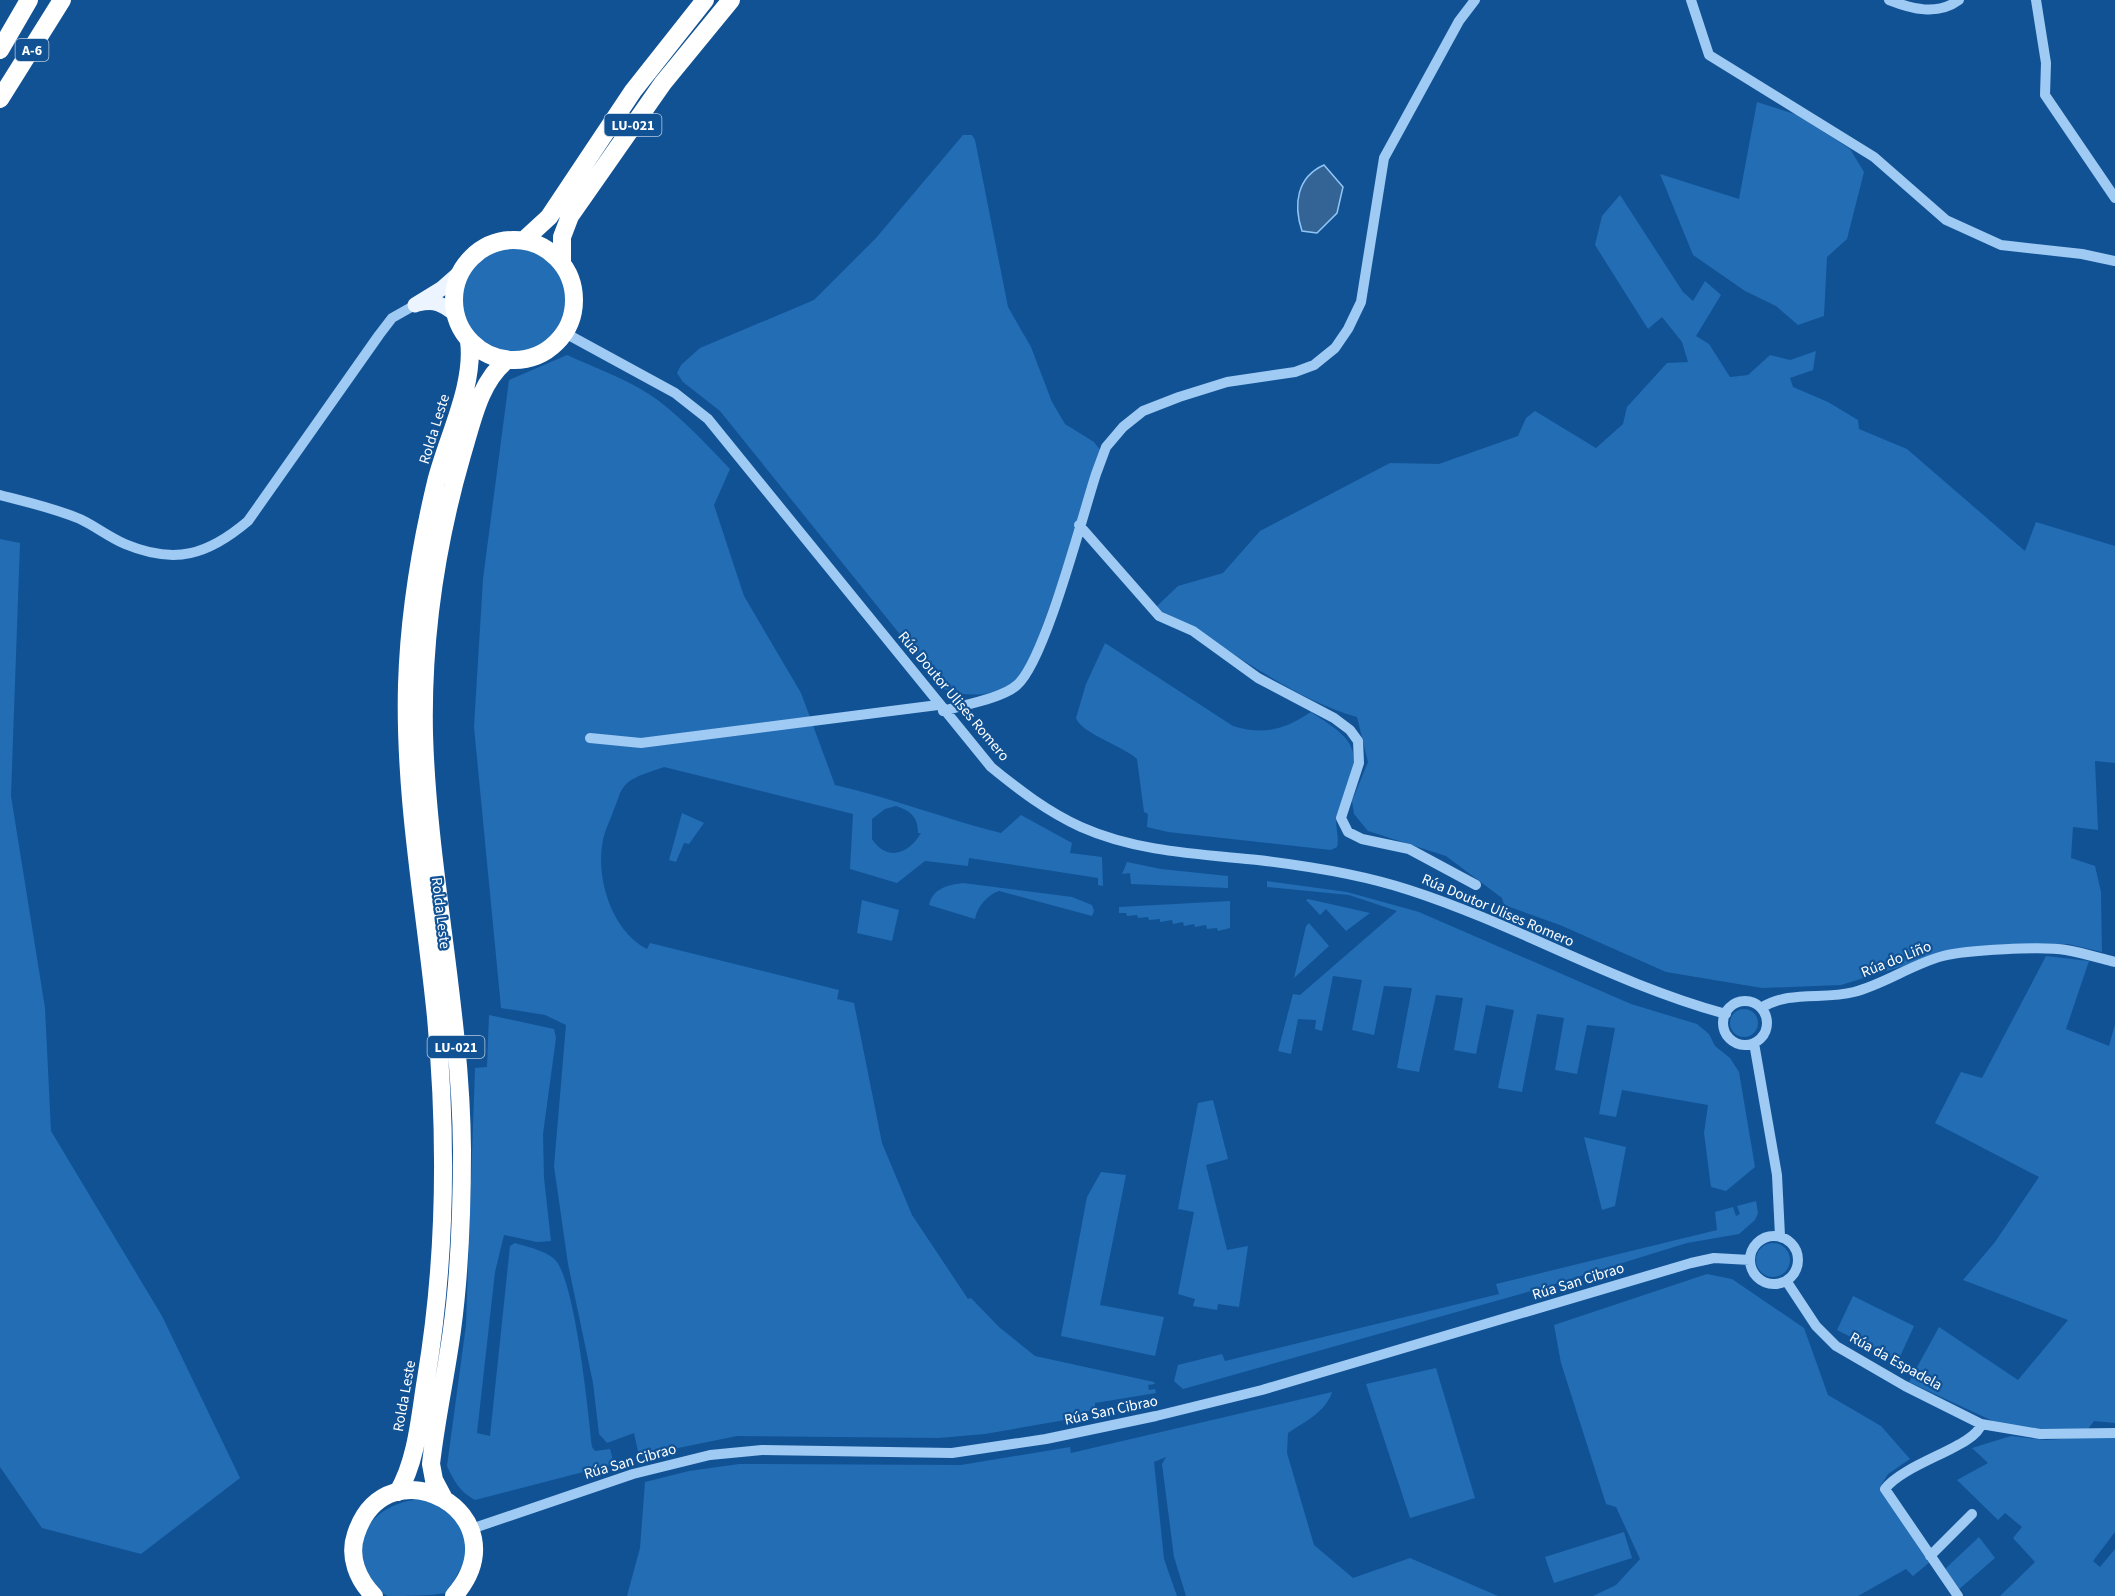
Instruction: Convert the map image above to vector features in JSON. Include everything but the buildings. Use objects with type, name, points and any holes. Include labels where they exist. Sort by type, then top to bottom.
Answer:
[{"type":"highway","name":"A-6","points":[[0,50],[29,0]]},
{"type":"highway","name":"A-6","points":[[0,99],[62,0]]},
{"type":"highway","name":"LU-021","points":[[524,240],[549,217],[619,111],[705,0]]},
{"type":"highway","name":"LU-021","points":[[565,333],[571,320],[574,290],[562,263],[562,237],[570,216],[663,83],[731,0]]},
{"type":"highway","points":[[458,274],[470,258],[485,246],[504,240],[524,240]]},
{"type":"highway","name":"LU-021","points":[[524,240],[539,244],[562,263]]},
{"type":"highway","name":"Rolda Leste","points":[[398,1492],[409,1466],[433,1336],[440,1253],[443,1172],[438,1042],[409,784],[407,689],[416,581],[426,525],[449,437],[470,375],[469,341],[455,314],[453,294],[458,274]]},
{"type":"highway","points":[[507,360],[524,360],[540,355],[554,346],[565,333]]},
{"type":"highway","name":"Rolda Leste","points":[[469,341],[493,357],[507,360]]},
{"type":"highway","name":"Rolda Leste","points":[[471,1529],[459,1511],[443,1497],[430,1464],[455,1301],[462,1148],[453,1007],[427,784],[424,733],[427,647],[438,561],[457,474],[483,391],[494,372],[507,360]]},
{"type":"highway","points":[[369,1593],[357,1573],[353,1556],[354,1539],[359,1523],[369,1509],[382,1498],[398,1492],[413,1490],[443,1497]]},
{"type":"highway","points":[[454,1596],[466,1582],[473,1565],[474,1547],[471,1529]]},
{"type":"main road","points":[[415,304],[441,289],[458,274]]},
{"type":"main road","points":[[415,304],[430,301],[441,304],[455,314]]},
{"type":"street","points":[[590,738],[641,743],[941,708],[1015,688],[1028,675],[1041,646],[1106,447],[1123,427],[1143,411],[1179,397],[1227,382],[1295,372],[1314,365],[1335,348],[1348,329],[1361,302],[1384,158],[1459,21],[1475,0]]},
{"type":"street","points":[[1691,0],[1709,55],[1874,157],[1946,220],[2001,245],[2082,254],[2115,261]]},
{"type":"street","points":[[1889,0],[1913,9],[1937,9],[1959,0]]},
{"type":"street","points":[[2036,0],[2046,63],[2045,95],[2115,198]]},
{"type":"street","points":[[0,495],[55,509],[82,520],[124,543],[156,554],[188,554],[224,541],[248,521],[392,318],[415,304]]},
{"type":"street","name":"Rúa Doutor Ulises Romero","points":[[565,333],[675,393],[708,419],[941,708],[991,766],[1022,792],[1082,827],[1144,847],[1301,865],[1371,878],[1443,901],[1636,985],[1726,1014]]},
{"type":"street","points":[[1079,525],[1159,616],[1193,631],[1258,678],[1334,718],[1350,730],[1358,741],[1359,763],[1341,818],[1348,832],[1362,839],[1409,849],[1476,885]]},
{"type":"street","name":"Rúa do Liño","points":[[1761,1008],[1772,1001],[1783,998],[1834,996],[1856,992],[1943,956],[1978,951],[2064,949],[2115,962]]},
{"type":"street","points":[[1745,1001],[1761,1008],[1765,1014],[1767,1028],[1760,1040],[1741,1045],[1730,1038],[1724,1026],[1726,1014],[1734,1005],[1745,1001]]},
{"type":"street","points":[[1754,1043],[1777,1175],[1780,1236]]},
{"type":"street","points":[[1769,1236],[1780,1236],[1790,1241],[1799,1256],[1794,1275],[1787,1281],[1776,1285],[1764,1282],[1754,1274],[1750,1260],[1752,1250],[1760,1240],[1769,1236]]},
{"type":"street","name":"Rúa San Cibrao","points":[[471,1529],[641,1471],[710,1455],[762,1450],[952,1453],[1046,1439],[1156,1416],[1262,1390],[1692,1263],[1714,1258],[1750,1260]]},
{"type":"street","name":"Rúa da Espadela","points":[[1787,1281],[1816,1326],[1836,1346],[1905,1386],[1981,1424],[2040,1434],[2115,1433]]},
{"type":"street","points":[[1958,1596],[1885,1489],[1890,1482],[1911,1467],[1970,1440],[1980,1431],[1981,1424]]},
{"type":"street","points":[[1930,1556],[1972,1514]]},
{"type":"shaded area","points":[[1757,102],[1798,115],[1850,149],[1864,172],[1847,239],[1827,257],[1824,316],[1798,325],[1776,306],[1745,291],[1693,255],[1660,174],[1739,199]]},
{"type":"shaded area","points":[[963,135],[972,135],[975,140],[1008,307],[1031,347],[1052,402],[1065,424],[1094,442],[1101,451],[1057,586],[1027,666],[1020,676],[1003,688],[974,695],[944,689],[720,411],[683,382],[677,373],[681,365],[700,348],[814,300],[876,238]]},
{"type":"shaded area","points":[[1324,165],[1343,187],[1337,213],[1317,233],[1302,231],[1298,211],[1300,192],[1308,177]]},
{"type":"shaded area","points":[[1620,195],[1683,292],[1693,301],[1705,281],[1721,295],[1696,336],[1709,344],[1730,377],[1748,375],[1770,355],[1790,360],[1816,351],[1813,370],[1790,378],[1793,387],[1828,402],[1858,420],[1859,429],[1907,449],[2025,551],[2036,522],[2115,546],[2115,763],[2095,761],[2098,830],[2073,827],[2071,858],[2095,866],[2101,892],[2102,952],[2068,944],[2011,945],[1939,955],[1841,985],[1762,988],[1666,972],[1560,925],[1504,905],[1502,898],[1446,856],[1368,831],[1354,814],[1352,801],[1368,762],[1357,717],[1278,682],[1155,608],[1178,586],[1223,573],[1260,531],[1390,463],[1439,464],[1518,436],[1526,418],[1535,411],[1596,448],[1623,424],[1627,407],[1667,363],[1688,362],[1682,342],[1662,317],[1648,329],[1595,245],[1602,216]]},
{"type":"shaded area","points":[[513,248],[533,252],[550,263],[561,280],[565,300],[561,320],[550,337],[533,348],[513,352],[493,348],[476,337],[465,320],[461,300],[465,280],[476,263],[493,252]]},
{"type":"shaded area","points":[[567,355],[626,381],[649,394],[687,425],[730,469],[714,505],[744,596],[801,693],[835,785],[1001,833],[1021,815],[1072,843],[1070,853],[1102,857],[1103,886],[1098,885],[1098,878],[969,858],[968,866],[925,861],[897,883],[850,869],[853,814],[664,767],[636,777],[623,788],[605,832],[601,855],[604,886],[616,917],[624,930],[647,949],[650,943],[839,990],[837,999],[854,1003],[882,1143],[912,1215],[968,1299],[971,1298],[999,1327],[1035,1356],[1154,1382],[1155,1384],[1148,1385],[1149,1390],[1155,1389],[1156,1393],[1095,1403],[1095,1410],[1064,1415],[1065,1420],[985,1434],[939,1438],[737,1436],[639,1456],[634,1433],[607,1443],[599,1434],[593,1383],[568,1264],[554,1166],[566,1025],[545,1015],[501,1008],[474,727],[483,579],[509,380]],"holes":[[[896,806],[913,815],[918,833],[921,833],[904,850],[891,853],[884,851],[872,839],[872,819],[885,809]]]},
{"type":"shaded area","points":[[0,539],[20,543],[11,796],[45,1008],[51,1131],[162,1316],[240,1478],[141,1554],[42,1528],[0,1467]]},
{"type":"shaded area","points":[[1105,643],[1233,726],[1255,730],[1274,729],[1292,723],[1311,712],[1342,734],[1353,750],[1354,761],[1349,789],[1337,815],[1337,847],[1331,850],[1168,832],[1147,827],[1148,814],[1144,812],[1137,759],[1086,729],[1079,724],[1076,718],[1086,684]]},
{"type":"shaded area","points":[[682,813],[704,823],[689,844],[684,843],[676,862],[669,860]]},
{"type":"shaded area","points":[[1127,862],[1161,869],[1228,876],[1228,888],[1131,884],[1130,873],[1122,874]]},
{"type":"shaded area","points":[[1267,881],[1347,892],[1419,912],[1631,1004],[1697,1024],[1709,1034],[1715,1046],[1730,1058],[1739,1072],[1755,1167],[1726,1191],[1711,1187],[1704,1133],[1708,1105],[1622,1090],[1616,1117],[1599,1114],[1615,1028],[1587,1025],[1577,1074],[1555,1070],[1564,1018],[1537,1014],[1522,1092],[1498,1088],[1514,1010],[1486,1005],[1476,1054],[1454,1050],[1463,998],[1436,995],[1419,1072],[1397,1068],[1412,988],[1384,986],[1374,1035],[1352,1030],[1362,980],[1333,976],[1322,1031],[1315,1029],[1316,1020],[1298,1019],[1291,1054],[1278,1051],[1293,994],[1300,995],[1397,911],[1349,895],[1267,887]]},
{"type":"shaded area","points":[[963,883],[1072,897],[1092,905],[1094,911],[1092,916],[999,891],[990,895],[983,902],[975,919],[929,905],[938,891],[947,886]]},
{"type":"shaded area","points":[[862,900],[899,910],[892,941],[857,933]]},
{"type":"shaded area","points":[[1306,900],[1370,913],[1346,931],[1326,909],[1320,915]]},
{"type":"shaded area","points":[[1230,901],[1230,928],[1218,931],[1217,928],[1207,929],[1206,925],[1184,926],[1183,922],[1173,924],[1172,920],[1160,922],[1160,919],[1149,920],[1148,917],[1138,918],[1137,915],[1127,916],[1126,913],[1119,913],[1119,907]]},
{"type":"shaded area","points":[[1309,923],[1329,946],[1294,978],[1306,926]]},
{"type":"shaded area","points":[[2046,956],[2089,961],[2066,1029],[2109,1046],[2115,1024],[2115,1423],[2094,1421],[2088,1429],[2037,1430],[1997,1423],[1909,1382],[1939,1327],[2018,1380],[2068,1320],[1963,1280],[1995,1242],[2039,1177],[1935,1123],[1961,1072],[1982,1078]]},
{"type":"shaded area","points":[[1744,1009],[1754,1013],[1758,1023],[1754,1033],[1744,1037],[1734,1033],[1730,1023],[1734,1013]]},
{"type":"shaded area","points":[[489,1015],[554,1029],[556,1038],[543,1134],[544,1178],[551,1241],[537,1242],[504,1235],[495,1272],[477,1433],[490,1436],[510,1246],[515,1243],[549,1255],[557,1262],[564,1276],[580,1351],[592,1447],[595,1451],[610,1449],[614,1464],[475,1500],[458,1486],[447,1466],[466,1325],[475,1068],[487,1067]]},
{"type":"shaded area","points":[[1213,1100],[1228,1159],[1206,1165],[1227,1250],[1248,1246],[1239,1307],[1218,1304],[1217,1310],[1193,1306],[1195,1299],[1178,1294],[1194,1212],[1178,1209],[1198,1103]]},
{"type":"shaded area","points":[[1584,1137],[1626,1147],[1615,1206],[1602,1210]]},
{"type":"shaded area","points":[[1101,1172],[1126,1175],[1100,1305],[1164,1317],[1155,1356],[1061,1336],[1087,1197]]},
{"type":"shaded area","points":[[1756,1201],[1758,1213],[1755,1220],[1739,1234],[1687,1243],[1538,1289],[1183,1389],[1174,1381],[1178,1365],[1222,1354],[1225,1361],[1499,1294],[1496,1284],[1717,1230],[1715,1212],[1733,1207],[1736,1216],[1740,1214],[1737,1206]]},
{"type":"shaded area","points":[[1773,1243],[1785,1248],[1790,1260],[1785,1272],[1773,1277],[1761,1272],[1756,1260],[1761,1248]]},
{"type":"shaded area","points":[[1707,1274],[1732,1279],[1804,1328],[1828,1395],[1881,1426],[1910,1459],[1888,1474],[1880,1487],[1931,1561],[1913,1576],[1906,1569],[1858,1596],[1593,1596],[1616,1585],[1640,1559],[1616,1507],[1606,1504],[1561,1363],[1554,1325]]},
{"type":"shaded area","points":[[1853,1296],[1914,1326],[1898,1361],[1837,1330]]},
{"type":"shaded area","points":[[1436,1368],[1475,1498],[1410,1518],[1366,1384]]},
{"type":"shaded area","points":[[1332,1392],[1320,1411],[1288,1433],[1287,1453],[1314,1545],[1353,1578],[1410,1558],[1498,1596],[1186,1596],[1174,1557],[1162,1464],[1166,1457],[1154,1462],[1164,1559],[1177,1596],[627,1596],[640,1548],[645,1482],[689,1471],[739,1464],[961,1465],[1070,1447],[1071,1453]]},
{"type":"shaded area","points":[[2115,1435],[2115,1532],[2093,1561],[2100,1567],[2115,1549],[2115,1596],[2000,1596],[2035,1562],[2013,1538],[2022,1527],[2005,1513],[1998,1520],[1957,1480],[1988,1463],[1972,1448],[2011,1436],[2046,1440]]},
{"type":"shaded area","points":[[420,1499],[447,1512],[455,1519],[466,1536],[468,1546],[466,1559],[447,1592],[428,1595],[385,1595],[373,1582],[364,1561],[362,1547],[365,1534],[371,1523],[391,1507]]},
{"type":"shaded area","points":[[1624,1532],[1632,1558],[1554,1583],[1545,1557]]},
{"type":"shaded area","points":[[1979,1537],[1995,1558],[1957,1591],[1944,1570]]}]
